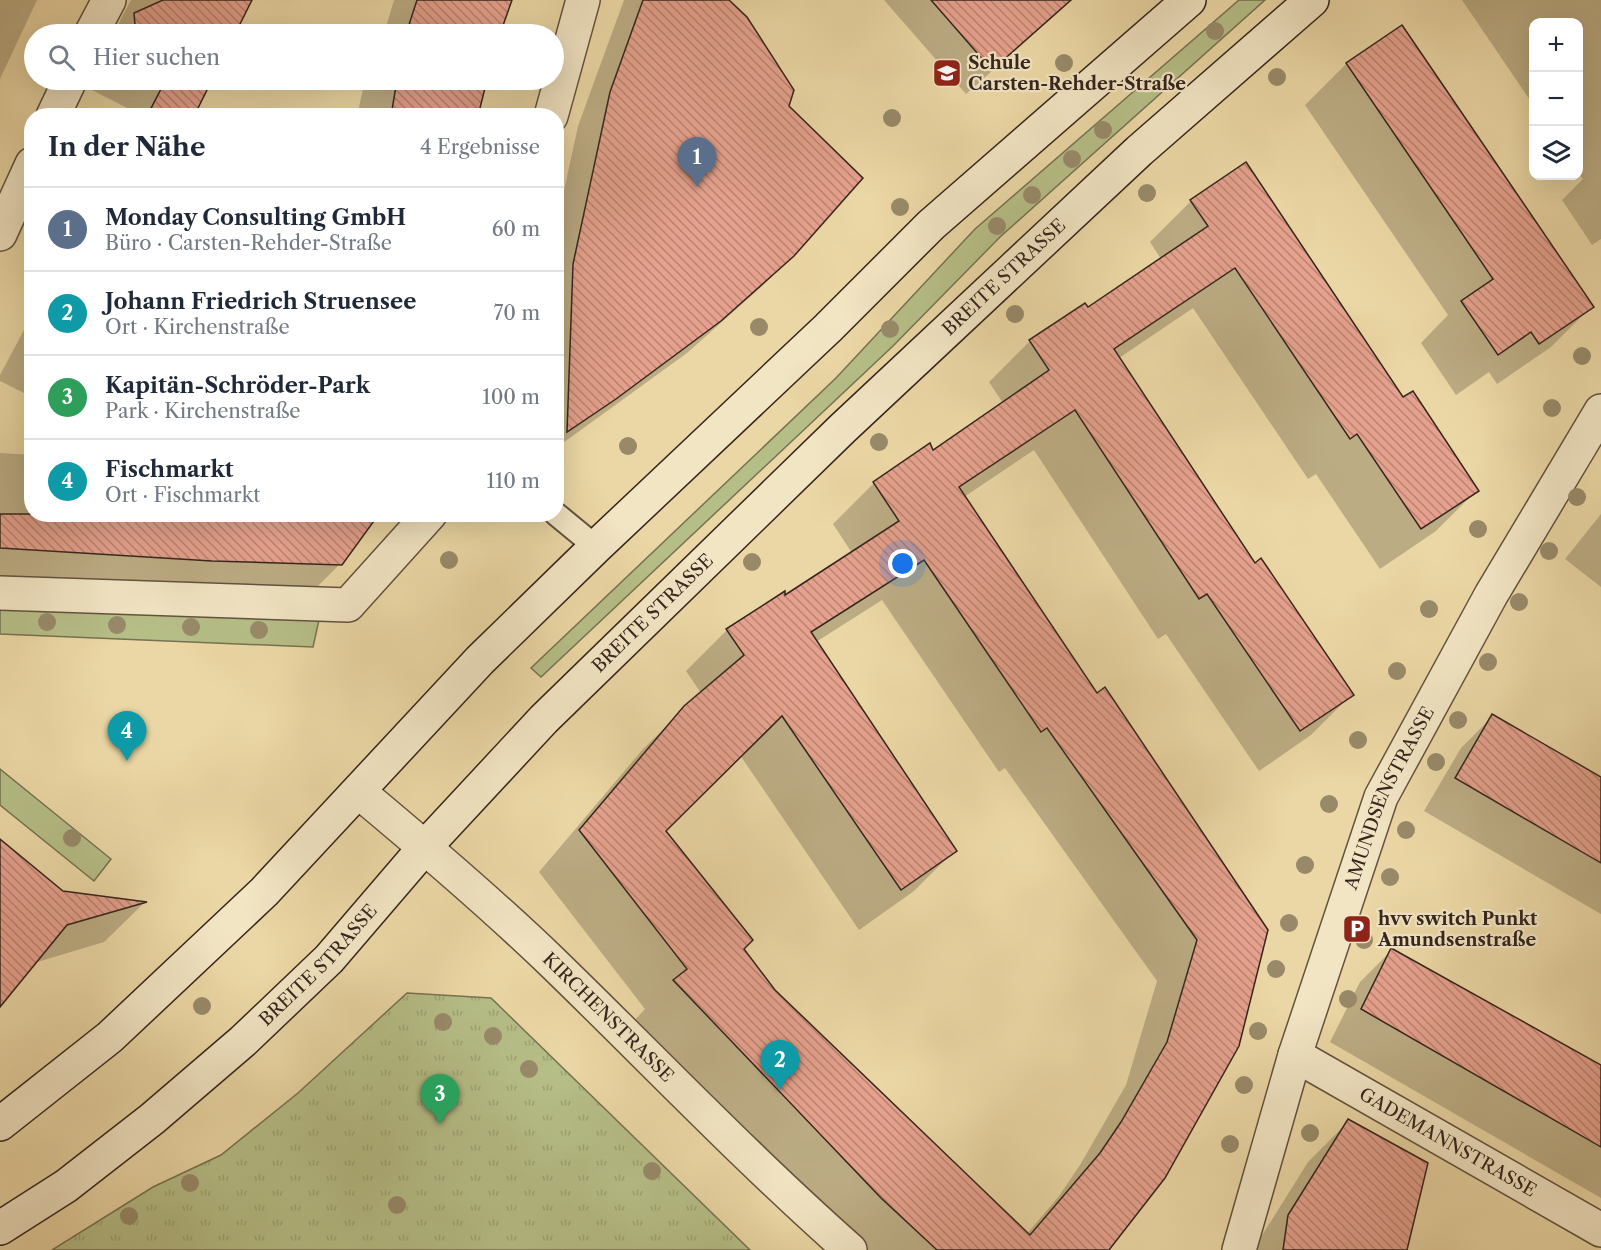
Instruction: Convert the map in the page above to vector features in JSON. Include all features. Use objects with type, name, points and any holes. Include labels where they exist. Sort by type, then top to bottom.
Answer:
[{"type":"main road","points":[[96,24],[109,0]]},
{"type":"main road","points":[[564,69],[583,0]]},
{"type":"main road","points":[[0,1124],[110,1037],[264,892],[480,660],[828,328],[931,225],[1189,0]]},
{"type":"main road","name":"BREITE STRASSE","points":[[0,1228],[74,1179],[152,1119],[243,1041],[329,959],[425,847],[544,719],[842,429],[1139,151],[1312,0]]},
{"type":"main road","points":[[57,108],[65,90]]},
{"type":"main road","points":[[553,108],[558,90]]},
{"type":"main road","points":[[0,234],[24,182]]},
{"type":"main road","name":"AMUNDSENSTRASSE","points":[[1239,1250],[1295,1055],[1382,796],[1491,595],[1601,411]]},
{"type":"main road","points":[[0,593],[348,605],[423,522]]},
{"type":"main road","name":"KIRCHENSTRASSE","points":[[359,792],[425,847],[551,961],[788,1194],[850,1250]]},
{"type":"main road","name":"GADEMANNSTRASSE","points":[[1295,1055],[1601,1230]]},
{"type":"lane","points":[[564,521],[596,547]]},
{"type":"green space","points":[[1239,0],[1265,0],[1000,237],[893,346],[541,677],[531,668],[836,378],[975,229]]},
{"type":"green space","points":[[0,605],[319,620],[313,647],[0,634]]},
{"type":"green space","points":[[0,769],[111,859],[94,881],[0,805]]},
{"type":"green space","points":[[407,993],[491,998],[750,1250],[52,1250],[153,1187],[221,1155],[298,1093]]},
{"type":"building","points":[[163,0],[252,0],[240,24],[135,24],[134,13]]},
{"type":"building","points":[[417,0],[512,0],[504,24],[409,24]]},
{"type":"building","points":[[643,0],[729,0],[747,17],[794,90],[789,106],[863,178],[794,256],[721,321],[616,399],[567,432],[573,264],[610,92]]},
{"type":"building","points":[[931,0],[1071,0],[992,70]]},
{"type":"building","points":[[1402,25],[1594,307],[1539,344],[1531,332],[1498,355],[1461,301],[1493,279],[1346,63]]},
{"type":"building","points":[[160,90],[207,90],[198,108],[151,108]]},
{"type":"building","points":[[395,90],[484,90],[480,108],[392,108]]},
{"type":"building","points":[[1246,162],[1403,397],[1413,391],[1479,491],[1421,529],[1357,434],[1350,439],[1235,268],[1114,349],[1255,563],[1261,558],[1354,695],[1300,731],[1207,594],[1199,599],[1075,410],[959,487],[1097,693],[1105,687],[1268,930],[1239,1046],[1165,1178],[1109,1250],[937,1250],[881,1198],[673,980],[687,969],[579,830],[684,706],[744,655],[726,629],[785,591],[785,595],[899,521],[873,482],[930,443],[933,450],[1049,370],[1029,340],[1085,303],[1088,307],[1208,226],[1190,200]],"holes":[[[924,560],[1041,732],[1047,728],[1197,940],[1167,1042],[1121,1122],[1100,1153],[1030,1235],[775,990],[744,949],[753,940],[666,831],[782,716],[901,890],[957,851],[811,632]]]},
{"type":"building","points":[[0,514],[24,514],[24,522],[373,522],[342,565],[212,561],[0,548]]},
{"type":"building","points":[[1492,714],[1601,777],[1601,863],[1455,778]]},
{"type":"building","points":[[0,839],[63,891],[147,902],[67,925],[0,1007]]},
{"type":"building","points":[[1391,948],[1601,1065],[1601,1147],[1361,1009]]},
{"type":"building","points":[[1348,1119],[1428,1163],[1407,1250],[1283,1250],[1288,1215]]},
{"type":"place","name":"Schule Carsten-Rehder-Straße","points":[[947,73]]},
{"type":"place","name":"Monday Consulting GmbH","points":[[697,187]]},
{"type":"place","name":"Fischmarkt","points":[[127,761]]},
{"type":"place","name":"hvv switch Punkt Amundsenstraße","points":[[1357,929]]},
{"type":"place","name":"Johann Friedrich Struensee","points":[[780,1090]]},
{"type":"place","name":"Kapitän-Schröder-Park","points":[[440,1124]]}]
